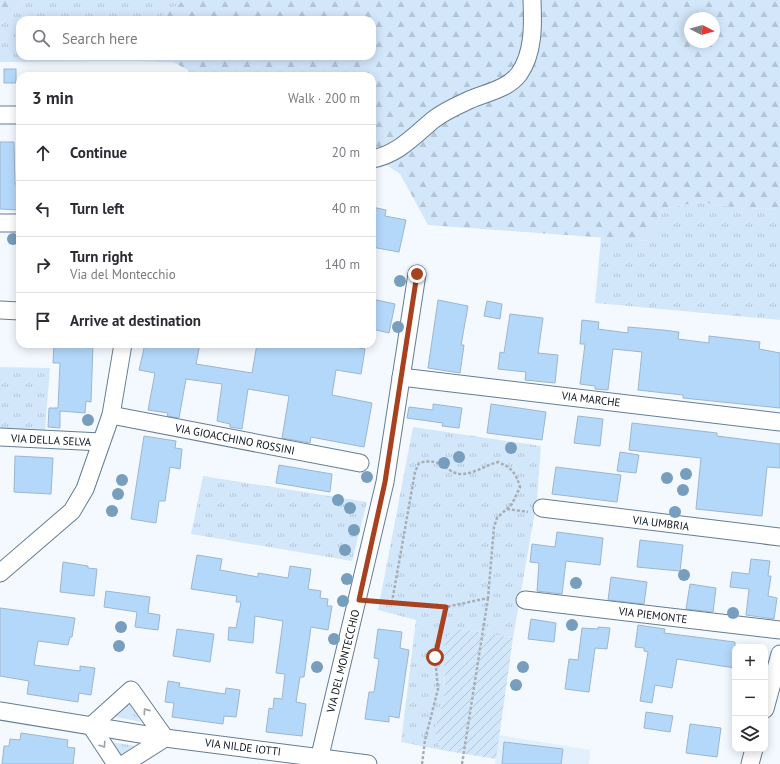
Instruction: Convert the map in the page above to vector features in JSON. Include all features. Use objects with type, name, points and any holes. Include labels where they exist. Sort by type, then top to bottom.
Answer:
[{"type":"street","points":[[376,158],[386,157],[406,144],[435,119],[466,101],[499,88],[510,82],[518,74],[526,61],[530,46],[532,0]]},
{"type":"street","points":[[0,115],[16,115]]},
{"type":"street","points":[[0,223],[16,223]]},
{"type":"street","name":"VIA DEL MONTECCHIO","points":[[319,760],[359,600],[385,482],[417,274]]},
{"type":"street","points":[[0,310],[16,311]]},
{"type":"street","name":"VIA DELLA SELVA","points":[[0,573],[72,511],[84,489],[111,414],[122,348]]},
{"type":"street","name":"VIA MARCHE","points":[[401,377],[780,422]]},
{"type":"street","name":"VIA GIOACCHINO ROSSINI","points":[[111,414],[360,463]]},
{"type":"street","name":"VIA DELLA SELVA","points":[[0,437],[102,442]]},
{"type":"street","name":"VIA UMBRIA","points":[[542,508],[780,537]]},
{"type":"street","name":"VIA PIEMONTE","points":[[526,600],[780,630]]},
{"type":"street","points":[[768,698],[780,654]]},
{"type":"street","points":[[116,764],[91,726],[131,690],[165,738],[124,764]]},
{"type":"street","name":"VIA NILDE IOTTI","points":[[0,711],[165,738],[319,760],[368,764]]},
{"type":"street","points":[[750,764],[753,752]]},
{"type":"path","points":[[392,602],[415,472],[419,463],[433,460],[461,474],[479,470],[498,462],[510,467],[517,476],[520,487],[512,504],[498,518],[494,527],[488,598],[462,764]]},
{"type":"path","points":[[506,509],[527,513],[542,508]]},
{"type":"path","points":[[359,600],[446,607],[488,598]]},
{"type":"path","points":[[422,764],[425,740],[438,689],[435,657],[446,607]]},
{"type":"shaded area","points":[[499,735],[590,750],[589,764],[495,764]]},
{"type":"green space","points":[[0,0],[23,0],[0,24]]},
{"type":"green space","points":[[23,0],[184,0],[162,16],[16,16],[16,60],[130,61],[0,62],[0,24]]},
{"type":"green space","points":[[184,0],[780,0],[780,208],[745,209],[699,202],[663,209],[649,241],[428,225],[400,174],[376,158],[376,72],[188,72],[188,70],[173,62],[130,61],[376,60],[376,16],[162,16]]},
{"type":"green space","points":[[699,202],[745,209],[780,208],[780,320],[595,303],[601,237],[649,241],[663,209]]},
{"type":"green space","points":[[0,367],[50,368],[45,431],[0,428]]},
{"type":"green space","points":[[413,427],[541,446],[537,500],[513,638],[456,628],[443,653],[445,688],[443,702],[437,721],[436,734],[441,750],[401,742],[416,620],[378,610]]},
{"type":"green space","points":[[203,476],[367,502],[352,561],[191,534]]},
{"type":"green space","points":[[456,628],[513,638],[496,759],[441,750],[436,734],[437,721],[443,702],[445,688],[443,653],[447,636]]},
{"type":"green space","points":[[129,704],[141,722],[112,716]]},
{"type":"green space","points":[[110,742],[137,746],[120,759]]},
{"type":"building","points":[[4,69],[16,69],[16,83],[4,83]]},
{"type":"building","points":[[0,142],[14,142],[16,210],[0,209]]},
{"type":"building","points":[[376,208],[386,210],[385,216],[406,220],[399,252],[376,248]]},
{"type":"building","points":[[376,300],[395,304],[389,333],[376,330]]},
{"type":"building","points":[[438,300],[468,306],[461,345],[464,345],[460,373],[428,368]]},
{"type":"building","points":[[487,301],[502,304],[500,319],[484,316]]},
{"type":"building","points":[[510,314],[543,318],[538,353],[558,355],[555,383],[525,380],[526,372],[498,369],[500,352],[504,353]]},
{"type":"building","points":[[582,320],[599,322],[598,329],[628,333],[628,327],[679,332],[678,339],[709,343],[709,336],[760,342],[759,349],[780,353],[780,408],[683,398],[683,395],[638,390],[642,352],[613,349],[608,390],[595,389],[595,386],[580,384],[585,344],[580,344]]},
{"type":"building","points":[[54,348],[93,348],[91,402],[86,401],[85,413],[60,411],[60,428],[48,427],[49,408],[58,408],[60,363],[53,363]]},
{"type":"building","points":[[144,348],[199,348],[196,364],[252,373],[256,348],[365,349],[361,374],[336,370],[332,395],[372,403],[364,447],[311,437],[310,443],[282,438],[289,396],[248,389],[242,429],[230,427],[230,424],[217,421],[222,384],[186,379],[179,418],[167,416],[168,413],[148,410],[155,373],[139,370]]},
{"type":"building","points":[[433,404],[462,408],[459,428],[442,426],[443,423],[407,418],[409,407],[433,410]]},
{"type":"building","points":[[491,404],[546,412],[542,440],[487,433]]},
{"type":"building","points":[[578,416],[603,419],[600,446],[574,443]]},
{"type":"building","points":[[632,423],[717,433],[717,436],[780,444],[780,468],[767,467],[762,516],[696,509],[701,458],[629,450]]},
{"type":"building","points":[[144,436],[176,441],[175,448],[182,449],[180,469],[170,467],[165,501],[159,501],[156,523],[131,519]]},
{"type":"building","points":[[620,452],[639,455],[636,473],[617,471]]},
{"type":"building","points":[[15,456],[53,458],[51,494],[14,492]]},
{"type":"building","points":[[279,465],[332,474],[330,492],[276,483]]},
{"type":"building","points":[[556,467],[621,475],[617,502],[552,494]]},
{"type":"building","points":[[557,532],[603,538],[600,565],[566,561],[562,594],[537,591],[539,563],[530,562],[532,544],[555,547]]},
{"type":"building","points":[[640,540],[683,545],[680,571],[637,567]]},
{"type":"building","points":[[197,555],[222,559],[220,570],[258,577],[258,573],[288,578],[290,566],[311,569],[308,589],[321,591],[320,598],[328,599],[327,606],[332,606],[328,630],[311,627],[304,677],[300,677],[296,702],[306,704],[302,736],[266,732],[269,708],[273,709],[274,698],[282,699],[285,674],[276,673],[283,621],[255,616],[253,643],[228,640],[229,627],[236,628],[241,602],[236,602],[237,596],[191,589]]},
{"type":"building","points":[[751,559],[770,561],[768,576],[771,576],[768,596],[777,598],[774,619],[746,615],[749,589],[730,587],[732,572],[749,574]]},
{"type":"building","points":[[63,562],[97,569],[94,596],[60,592]]},
{"type":"building","points":[[611,577],[647,582],[644,604],[608,600]]},
{"type":"building","points":[[690,584],[716,588],[713,612],[686,609]]},
{"type":"building","points":[[106,591],[150,597],[148,613],[160,615],[158,630],[135,627],[137,612],[104,607]]},
{"type":"building","points":[[0,608],[75,618],[72,637],[70,637],[68,645],[38,641],[34,665],[80,671],[80,666],[95,668],[91,695],[79,693],[78,702],[27,694],[29,681],[0,676]]},
{"type":"building","points":[[531,619],[556,623],[554,642],[528,639]]},
{"type":"building","points":[[638,625],[665,629],[664,633],[735,642],[735,644],[732,644],[732,668],[677,659],[672,688],[655,685],[652,703],[640,701],[648,652],[644,651],[644,648],[635,647]]},
{"type":"building","points":[[598,627],[610,628],[607,649],[595,648],[589,692],[565,689],[569,659],[578,660],[582,628],[598,629]]},
{"type":"building","points":[[177,629],[214,634],[210,662],[173,656]]},
{"type":"building","points":[[378,629],[402,632],[400,648],[409,650],[399,718],[389,716],[389,722],[365,719],[369,692],[374,692],[379,659],[374,658]]},
{"type":"building","points":[[168,681],[180,683],[179,687],[225,694],[226,688],[240,690],[236,717],[224,716],[223,724],[172,717],[174,703],[165,702]]},
{"type":"building","points":[[646,712],[673,716],[670,732],[644,728]]},
{"type":"building","points":[[690,724],[721,728],[717,757],[686,753]]},
{"type":"building","points":[[21,733],[68,740],[67,747],[75,748],[73,764],[2,764],[4,746],[9,746],[10,739],[20,740]]},
{"type":"building","points":[[504,742],[563,749],[561,764],[502,764]]},
{"type":"route","points":[[417,274],[385,482],[359,600],[446,607],[439,633],[435,657]]}]
